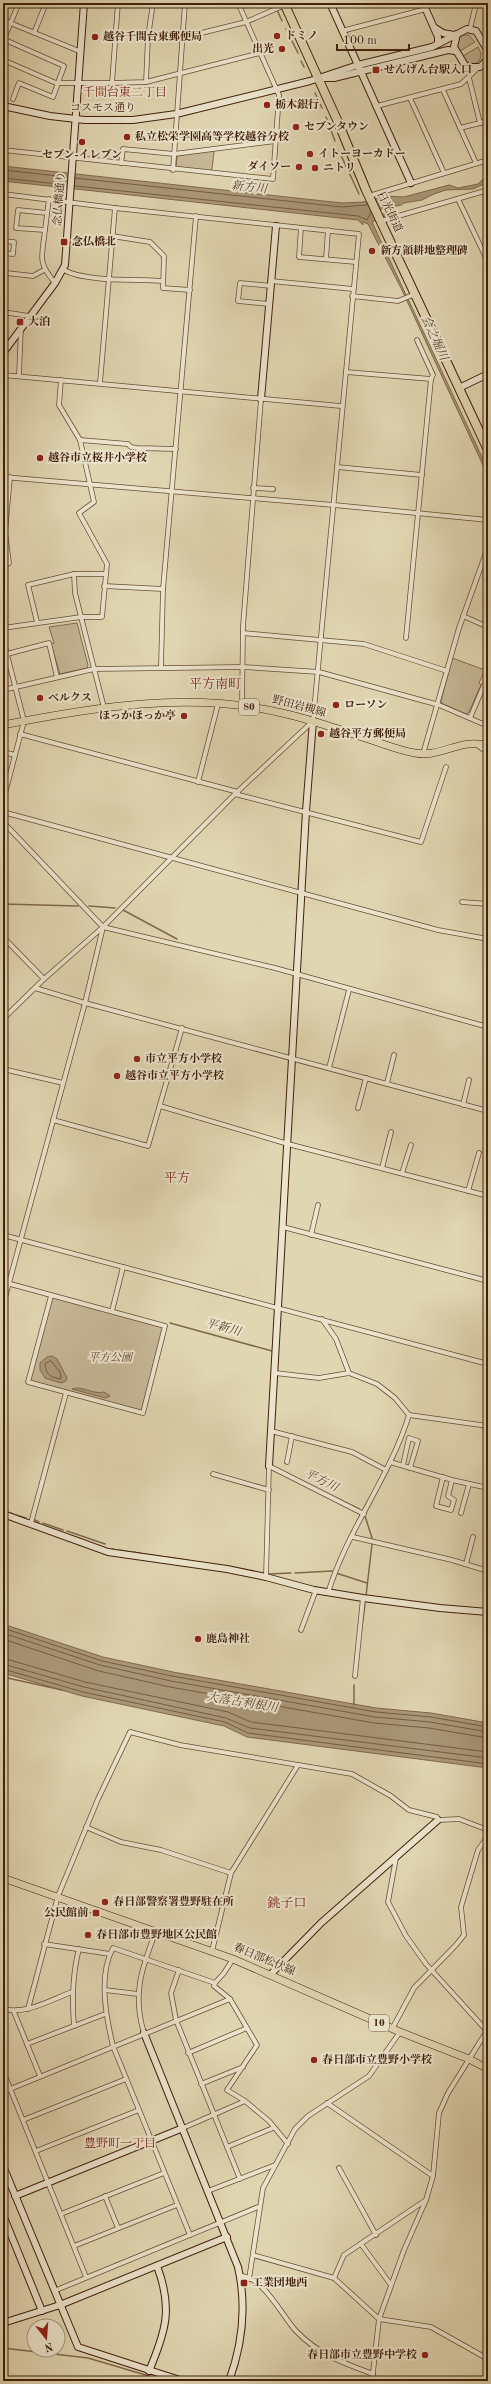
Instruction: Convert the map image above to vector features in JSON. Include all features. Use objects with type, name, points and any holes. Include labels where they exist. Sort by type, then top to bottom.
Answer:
[{"type":"highway","name":"日光街道","points":[[284,4],[318,78],[369,197],[381,220],[412,296],[459,388],[488,450]]},
{"type":"main road","name":"野田岩槻線","points":[[3,725],[104,708],[161,703],[218,704],[242,706],[313,721],[410,752],[423,754],[444,752],[458,745],[475,743],[488,746]]},
{"type":"main road","name":"春日部松伏線","points":[[3,1878],[156,1930],[271,1974],[392,2029],[468,2059],[488,2070]]},
{"type":"street","points":[[13,99],[19,84],[53,97],[56,83],[64,66],[3,40],[19,3]]},
{"type":"street","points":[[34,33],[46,3]]},
{"type":"street","name":"念仏橋通り","points":[[3,353],[21,326],[64,270],[73,158],[79,51],[84,3]]},
{"type":"street","points":[[112,83],[118,3]]},
{"type":"street","points":[[128,3],[184,3],[176,114],[174,170]]},
{"type":"street","points":[[3,150],[174,170],[274,179],[279,95],[238,3]]},
{"type":"street","points":[[330,3],[411,183]]},
{"type":"street","points":[[422,3],[435,28],[438,44]]},
{"type":"street","points":[[472,3],[475,8],[468,29],[476,31],[488,51]]},
{"type":"street","points":[[146,82],[152,4]]},
{"type":"street","points":[[181,38],[246,22],[284,4]]},
{"type":"street","points":[[342,31],[426,10]]},
{"type":"street","points":[[3,20],[79,51]]},
{"type":"street","points":[[435,28],[442,33],[456,34],[453,42],[455,51],[466,67],[480,67]]},
{"type":"street","name":"コスモス通り","points":[[3,106],[75,120],[114,121],[176,114],[318,78],[334,78],[360,68],[438,44],[468,29]]},
{"type":"street","name":"コスモス通り","points":[[360,68],[448,50],[455,51]]},
{"type":"street","points":[[3,60],[56,83],[112,83],[146,82],[260,53]]},
{"type":"street","points":[[377,106],[443,90],[461,84],[469,78],[488,58]]},
{"type":"street","points":[[469,78],[480,123]]},
{"type":"street","points":[[443,90],[476,163]]},
{"type":"street","points":[[410,98],[444,173]]},
{"type":"street","points":[[460,128],[488,121]]},
{"type":"street","points":[[121,163],[123,149],[174,154],[276,141]]},
{"type":"street","points":[[369,197],[488,160]]},
{"type":"street","points":[[381,220],[488,190]]},
{"type":"street","points":[[3,194],[70,200],[114,208],[276,226],[359,233],[346,372],[341,406],[334,505],[319,672],[313,721],[306,812],[270,1466],[266,1576]]},
{"type":"street","points":[[49,199],[42,260],[44,270],[55,283]]},
{"type":"street","points":[[458,199],[488,262]]},
{"type":"street","points":[[100,383],[114,208]]},
{"type":"street","points":[[45,230],[16,228],[18,210],[47,214]]},
{"type":"street","points":[[161,667],[163,589],[196,216]]},
{"type":"street","points":[[242,706],[243,633],[252,498],[276,226]]},
{"type":"street","points":[[301,228],[299,257],[356,262]]},
{"type":"street","points":[[326,259],[328,230]]},
{"type":"street","points":[[112,236],[150,242],[164,256],[163,288],[190,290]]},
{"type":"street","points":[[3,241],[14,242],[13,254],[3,253]]},
{"type":"street","points":[[3,275],[6,273],[34,276],[44,270]]},
{"type":"street","points":[[64,270],[71,274],[109,279],[163,281]]},
{"type":"street","points":[[269,304],[238,301],[240,283],[271,283],[353,289]]},
{"type":"street","points":[[352,296],[402,300],[412,296]]},
{"type":"street","points":[[3,312],[29,316]]},
{"type":"street","points":[[19,376],[22,341],[21,326]]},
{"type":"street","points":[[406,638],[431,379],[433,375],[418,340]]},
{"type":"street","points":[[346,372],[431,379]]},
{"type":"street","points":[[459,388],[488,374]]},
{"type":"street","points":[[3,375],[341,406]]},
{"type":"street","points":[[3,628],[81,617],[102,617],[106,564],[92,541],[80,513],[94,504],[80,440],[59,405],[61,380]]},
{"type":"street","points":[[80,440],[124,443],[130,445],[131,447],[176,449]]},
{"type":"street","points":[[337,467],[422,476]]},
{"type":"street","points":[[3,477],[419,512],[488,520]]},
{"type":"street","points":[[3,568],[8,563],[5,532],[10,477]]},
{"type":"street","points":[[253,488],[273,489]]},
{"type":"street","points":[[423,754],[439,704],[463,616],[488,546]]},
{"type":"street","points":[[37,622],[28,585],[74,574],[105,574]]},
{"type":"street","points":[[74,574],[75,593],[104,708]]},
{"type":"street","points":[[104,586],[163,589]]},
{"type":"street","points":[[463,616],[488,627]]},
{"type":"street","points":[[243,633],[364,644],[447,671]]},
{"type":"street","points":[[3,639],[5,654],[16,687],[24,721],[3,801]]},
{"type":"street","points":[[5,654],[49,643],[57,677]]},
{"type":"street","points":[[3,690],[94,670],[161,667],[243,667],[319,672],[439,704],[488,726]]},
{"type":"street","points":[[470,718],[484,685],[488,686]]},
{"type":"street","points":[[198,782],[218,704]]},
{"type":"street","points":[[3,1020],[44,979],[103,927],[236,793],[313,721]]},
{"type":"street","points":[[20,734],[421,842],[446,767]]},
{"type":"street","points":[[475,743],[488,753]]},
{"type":"street","points":[[3,752],[15,754]]},
{"type":"street","points":[[3,812],[170,859],[438,930],[488,939]]},
{"type":"street","points":[[3,822],[103,927],[274,968],[349,990],[488,1027]]},
{"type":"street","points":[[462,902],[488,904]]},
{"type":"street","points":[[3,1305],[85,1003],[103,927]]},
{"type":"street","points":[[3,937],[44,979]]},
{"type":"street","points":[[35,988],[85,1003],[488,1111]]},
{"type":"street","points":[[329,1068],[349,990]]},
{"type":"street","points":[[53,1120],[148,1146],[182,1028]]},
{"type":"street","points":[[387,1083],[394,1055]]},
{"type":"street","points":[[3,1069],[63,1083]]},
{"type":"street","points":[[358,1108],[366,1078]]},
{"type":"street","points":[[463,1105],[469,1080]]},
{"type":"street","points":[[160,1106],[288,1144],[487,1196],[488,1188]]},
{"type":"street","points":[[382,1168],[391,1132]]},
{"type":"street","points":[[402,1174],[411,1145]]},
{"type":"street","points":[[468,1191],[479,1153]]},
{"type":"street","points":[[311,1234],[318,1205]]},
{"type":"street","points":[[284,1227],[488,1281]]},
{"type":"street","points":[[3,1236],[488,1364]]},
{"type":"street","points":[[112,1311],[123,1267]]},
{"type":"street","points":[[3,1282],[165,1326],[143,1413],[28,1382],[52,1296]]},
{"type":"street","points":[[322,1319],[336,1338],[349,1373]]},
{"type":"street","points":[[275,1373],[319,1378],[349,1373],[377,1384],[395,1398],[408,1415],[488,1426]]},
{"type":"street","points":[[31,1523],[66,1393]]},
{"type":"street","points":[[328,1593],[336,1568],[401,1438],[408,1415]]},
{"type":"street","points":[[272,1431],[352,1452],[386,1470]]},
{"type":"street","points":[[287,1462],[292,1436]]},
{"type":"street","points":[[403,1465],[409,1438],[418,1441],[410,1468]]},
{"type":"street","points":[[390,1462],[452,1480],[488,1488]]},
{"type":"street","points":[[270,1466],[364,1514]]},
{"type":"street","points":[[213,1474],[269,1490]]},
{"type":"street","points":[[443,1477],[436,1506],[451,1510],[454,1500],[448,1496],[452,1480]]},
{"type":"street","points":[[461,1513],[469,1484]]},
{"type":"street","points":[[3,1514],[108,1552],[266,1576],[328,1593],[440,1608],[488,1612]]},
{"type":"street","points":[[352,1537],[466,1564],[488,1571]]},
{"type":"street","points":[[466,1564],[473,1537]]},
{"type":"street","points":[[301,1630],[316,1590]]},
{"type":"street","points":[[355,1676],[363,1598]]},
{"type":"street","points":[[28,2009],[44,1944],[58,1896],[86,1827],[130,1732],[180,1745],[352,1774],[392,1796],[409,1810],[437,1817],[438,1820]]},
{"type":"street","points":[[212,1951],[231,1873],[298,1765]]},
{"type":"street","points":[[271,1974],[296,1946],[438,1820],[459,1819],[488,1830]]},
{"type":"street","points":[[86,1827],[121,1842],[161,1850],[231,1873]]},
{"type":"street","points":[[392,2029],[414,1988],[456,1946],[464,1935],[461,1906],[478,1850],[488,1836]]},
{"type":"street","points":[[372,2381],[379,2319],[390,2285],[426,2200],[433,2176],[439,2113],[468,2059],[487,2030],[431,1970],[406,1936],[388,1902],[396,1856]]},
{"type":"street","points":[[156,1930],[146,1958],[138,1994],[139,2016],[144,2033],[227,2237],[240,2276],[243,2294],[243,2325],[236,2362],[229,2381]]},
{"type":"street","points":[[44,1944],[110,1954]]},
{"type":"street","points":[[190,2235],[113,2046],[105,2014],[105,1990],[110,1954],[113,1948],[215,1982]]},
{"type":"street","points":[[74,2026],[72,1992],[74,1968],[79,1949]]},
{"type":"street","points":[[215,1982],[224,1973],[233,1959]]},
{"type":"street","points":[[179,1970],[171,1993],[176,2020],[188,2053],[240,2178]]},
{"type":"street","points":[[215,1982],[214,1986],[230,1999],[257,2045],[227,2090],[245,2101],[269,2122],[288,2144]]},
{"type":"street","points":[[105,1990],[138,1994]]},
{"type":"street","points":[[3,2008],[14,2012],[28,2009],[72,1992]]},
{"type":"street","points":[[3,2092],[230,1999]]},
{"type":"street","points":[[14,2012],[40,2076]]},
{"type":"street","points":[[27,2044],[105,2014]]},
{"type":"street","points":[[188,2053],[247,2028]]},
{"type":"street","points":[[249,2279],[259,2223],[258,2207],[263,2188],[295,2129],[327,2103],[369,2076],[400,2032]]},
{"type":"street","points":[[201,2084],[243,2067]]},
{"type":"street","points":[[3,2071],[86,2277]]},
{"type":"street","points":[[23,2120],[126,2078]]},
{"type":"street","points":[[15,2196],[152,2141],[245,2101]]},
{"type":"street","points":[[327,2103],[433,2176]]},
{"type":"street","points":[[36,2151],[139,2110]]},
{"type":"street","points":[[227,2147],[273,2128]]},
{"type":"street","points":[[208,2191],[275,2164]]},
{"type":"street","points":[[3,2166],[78,2348],[183,2381]]},
{"type":"street","points":[[339,2168],[376,2234]]},
{"type":"street","points":[[61,2214],[164,2172]]},
{"type":"street","points":[[105,2196],[118,2228]]},
{"type":"street","points":[[334,2278],[344,2255],[426,2200]]},
{"type":"street","points":[[74,2246],[177,2205]]},
{"type":"street","points":[[54,2291],[258,2207]]},
{"type":"street","points":[[3,2215],[42,2311]]},
{"type":"street","points":[[3,2323],[60,2305],[227,2237]]},
{"type":"street","points":[[361,2244],[390,2285]]},
{"type":"street","points":[[253,2255],[334,2278],[379,2319],[431,2327],[488,2359]]},
{"type":"street","points":[[149,2371],[162,2339],[167,2310],[166,2291],[157,2266]]},
{"type":"street","points":[[240,2276],[249,2279],[273,2300],[286,2320],[311,2345],[327,2356],[373,2374]]},
{"type":"green space","points":[[462,35],[469,35],[475,42],[460,51],[456,43]]},
{"type":"green space","points":[[478,47],[481,53],[480,60],[475,64],[466,62],[463,56]]},
{"type":"green space","points":[[212,150],[214,152],[212,169],[209,171],[176,167],[177,156]]},
{"type":"green space","points":[[77,623],[88,665],[87,668],[60,674],[51,644],[54,643],[49,627]]},
{"type":"green space","points":[[452,658],[485,670],[479,683],[481,685],[469,712],[466,714],[443,704],[441,701]]},
{"type":"green space","name":"平方公園","points":[[51,1296],[165,1326],[143,1413],[28,1382]]},
{"type":"water","points":[[3,166],[342,203],[363,202],[385,196],[404,197],[449,185],[458,188],[478,184],[488,174],[488,182],[473,189],[446,190],[422,200],[382,209],[372,215],[385,214],[396,210],[391,214],[372,222],[488,470],[488,476],[401,288],[368,224],[363,222],[363,225],[358,220],[3,181]]},
{"type":"water","points":[[52,1356],[57,1359],[67,1378],[66,1381],[61,1383],[45,1378],[40,1370],[40,1363],[47,1357]]},
{"type":"water","points":[[79,1388],[100,1393],[104,1392],[110,1396],[105,1398],[72,1389]]},
{"type":"water","name":"大落古利根川","points":[[3,1624],[103,1657],[173,1672],[376,1708],[431,1713],[488,1723],[488,1768],[247,1737],[224,1726],[82,1696],[3,1673]]},
{"type":"waterway","points":[[274,3],[275,7]]},
{"type":"waterway","points":[[277,10],[282,21]]},
{"type":"waterway","points":[[286,29],[298,53]]},
{"type":"waterway","points":[[301,61],[304,67]]},
{"type":"waterway","points":[[315,93],[322,108]]},
{"type":"waterway","points":[[326,117],[335,141]]},
{"type":"waterway","points":[[339,151],[359,194]]},
{"type":"waterway","points":[[3,904],[78,906]]},
{"type":"waterway","points":[[89,906],[115,908]]},
{"type":"waterway","points":[[123,910],[177,939]]},
{"type":"waterway","name":"平新川","points":[[170,1323],[272,1351]]},
{"type":"waterway","name":"平方川","points":[[332,1496],[359,1509]]},
{"type":"waterway","name":"平方川","points":[[3,1510],[8,1512]]},
{"type":"waterway","name":"平方川","points":[[16,1515],[26,1518]]},
{"type":"waterway","name":"平方川","points":[[365,1516],[372,1538]]},
{"type":"waterway","name":"平方川","points":[[35,1520],[39,1522]]},
{"type":"waterway","name":"平方川","points":[[43,1523],[63,1530]]},
{"type":"waterway","name":"平方川","points":[[67,1531],[105,1544]]},
{"type":"waterway","name":"平方川","points":[[366,1596],[372,1544]]},
{"type":"waterway","name":"平方川","points":[[112,1549],[116,1550]]},
{"type":"waterway","name":"平方川","points":[[119,1550],[131,1552]]},
{"type":"waterway","name":"平方川","points":[[144,1554],[187,1560]]},
{"type":"waterway","name":"平方川","points":[[295,1573],[332,1571]]},
{"type":"waterway","name":"平方川","points":[[268,1574],[291,1573]]},
{"type":"waterway","name":"平方川","points":[[336,1573],[367,1583]]},
{"type":"waterway","name":"平方川","points":[[362,1626],[365,1604]]},
{"type":"waterway","points":[[3,1677],[62,1690]]},
{"type":"waterway","points":[[354,1685],[354,1705]]},
{"type":"waterway","points":[[3,2348],[88,2358],[166,2381]]},
{"type":"place","name":"ドミノ","points":[[277,36]]},
{"type":"place","name":"越谷千間台東郵便局","points":[[95,37]]},
{"type":"place","name":"出光","points":[[282,49]]},
{"type":"place","name":"せんげん台駅入口","points":[[376,70]]},
{"type":"place","name":"栃木銀行","points":[[267,105]]},
{"type":"place","name":"セブンタウン","points":[[296,127]]},
{"type":"place","name":"私立松栄学園高等学校越谷分校","points":[[127,137]]},
{"type":"place","name":"セブン-イレブン","points":[[82,142]]},
{"type":"place","name":"イトーヨーカドー","points":[[310,154]]},
{"type":"place","name":"ダイソー","points":[[299,167]]},
{"type":"place","name":"ニトリ","points":[[315,168]]},
{"type":"place","name":"念仏橋北","points":[[64,242]]},
{"type":"place","name":"新方領耕地整理碑","points":[[372,251]]},
{"type":"place","name":"大泊","points":[[20,322]]},
{"type":"place","name":"越谷市立桜井小学校","points":[[40,458]]},
{"type":"place","name":"ベルクス","points":[[40,698]]},
{"type":"place","name":"ローソン","points":[[336,705]]},
{"type":"place","name":"ほっかほっか亭","points":[[184,716]]},
{"type":"place","name":"越谷平方郵便局","points":[[321,734]]},
{"type":"place","name":"市立平方小学校","points":[[137,1059]]},
{"type":"place","name":"越谷市立平方小学校","points":[[117,1076]]},
{"type":"place","name":"鹿島神社","points":[[198,1639]]},
{"type":"place","name":"春日部警察署豊野駐在所","points":[[105,1902]]},
{"type":"place","name":"公民館前","points":[[96,1913]]},
{"type":"place","name":"春日部市豊野地区公民館","points":[[88,1935]]},
{"type":"place","name":"春日部市立豊野小学校","points":[[314,2060]]},
{"type":"place","name":"工業団地西","points":[[244,2283]]},
{"type":"place","name":"春日部市立豊野中学校","points":[[425,2355]]},
{"type":"district","name":"千間台東二丁目","points":[[125,93]]},
{"type":"district","name":"平方南町","points":[[215,684]]},
{"type":"district","name":"平方","points":[[177,1178]]},
{"type":"district","name":"銚子口","points":[[287,1903]]},
{"type":"district","name":"豊野町一丁目","points":[[120,2144]]},
{"type":"water label","name":"新方川","points":[[249,188]]},
{"type":"water label","name":"会之堀川","points":[[434,338]]}]
